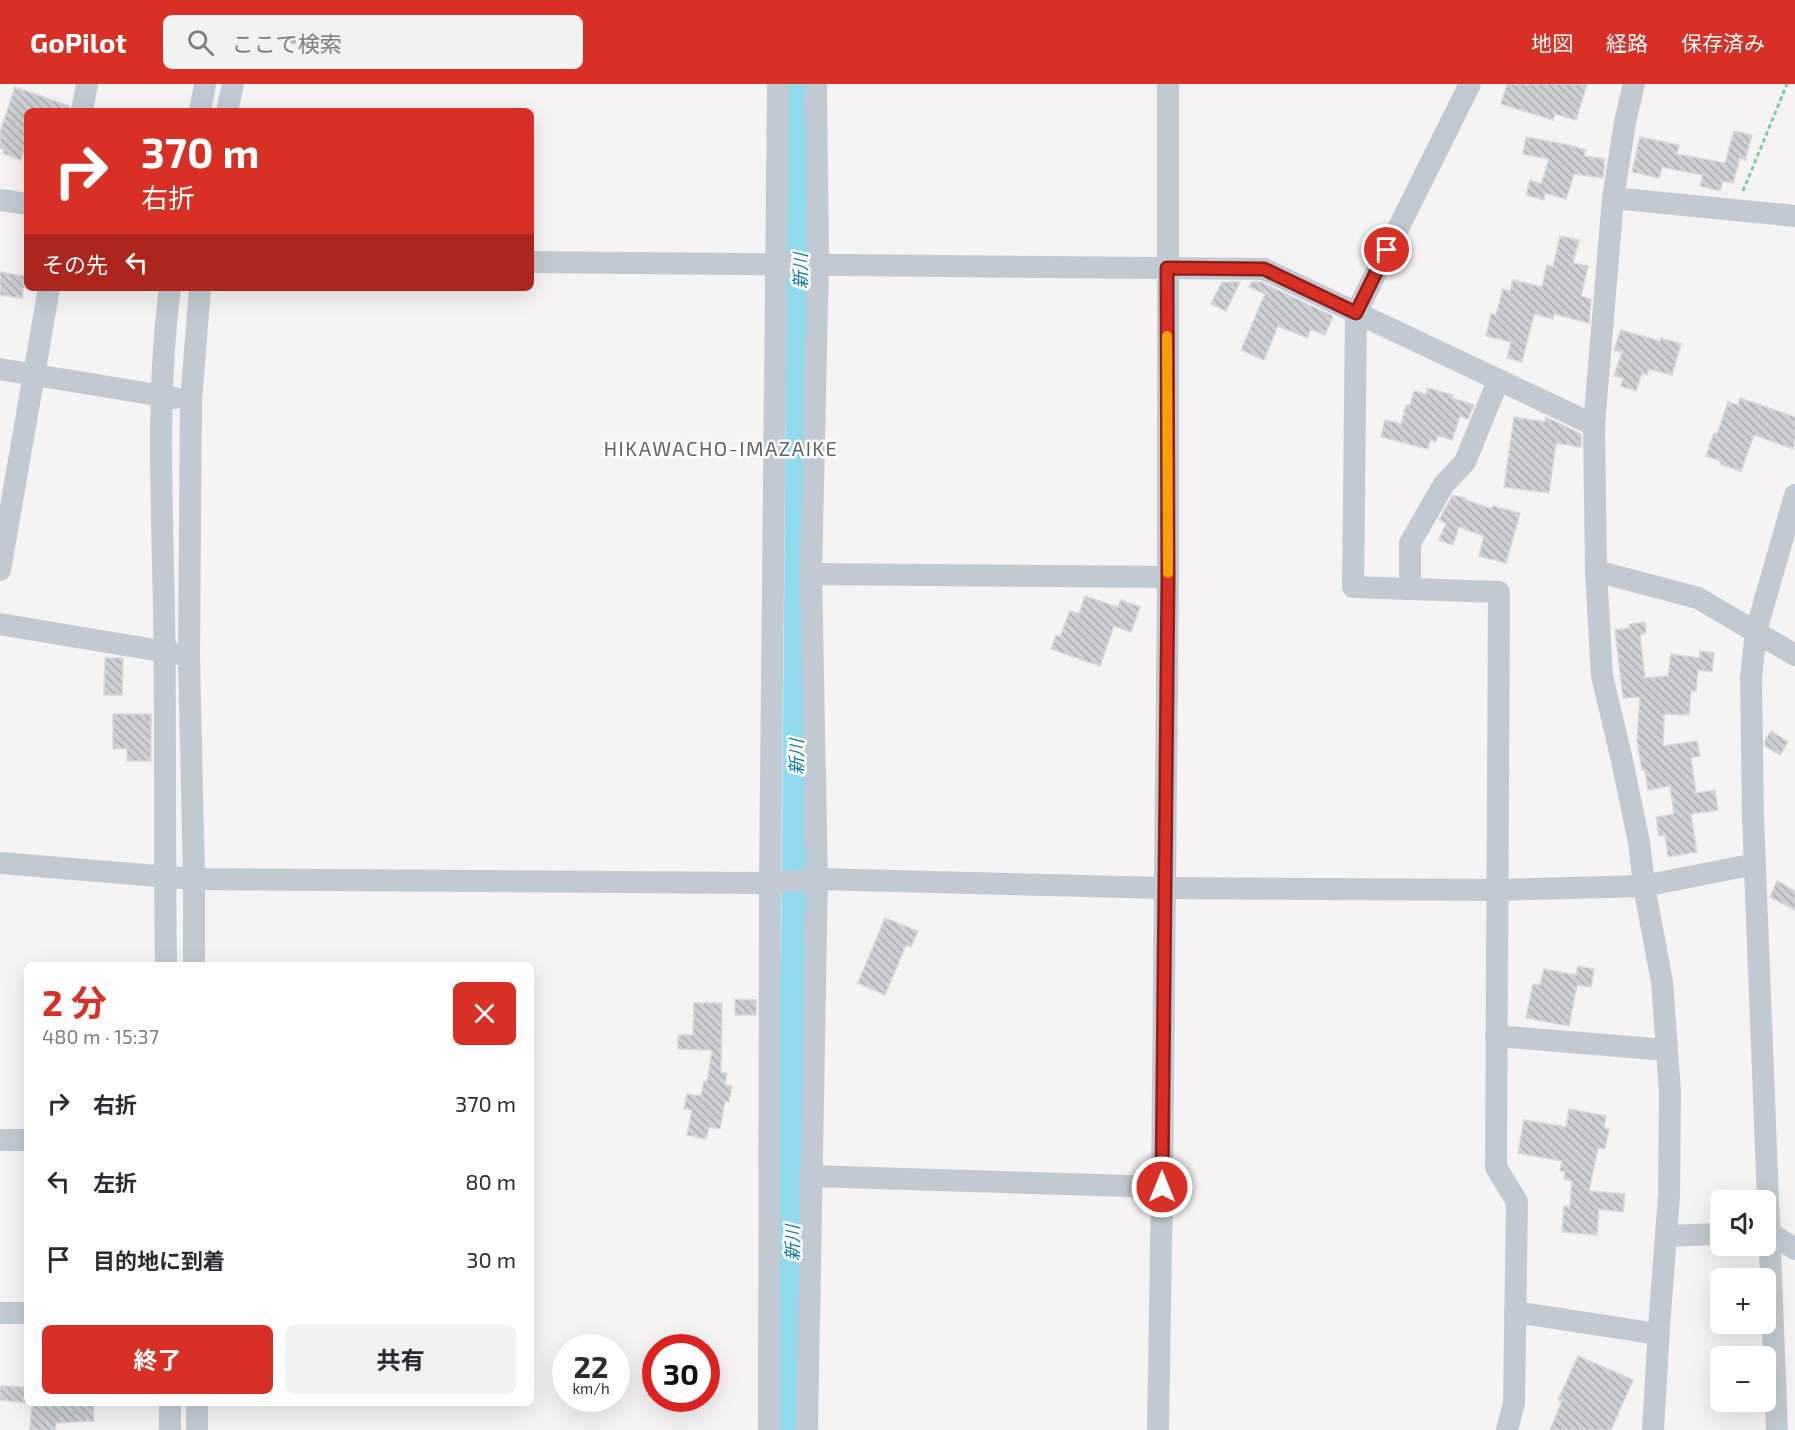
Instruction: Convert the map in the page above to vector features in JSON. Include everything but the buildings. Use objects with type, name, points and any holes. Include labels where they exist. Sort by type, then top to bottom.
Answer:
[{"type":"street","points":[[83,108],[87,84]]},
{"type":"street","points":[[201,108],[206,84]]},
{"type":"street","points":[[228,108],[233,84]]},
{"type":"street","points":[[769,1430],[777,883],[782,264],[778,84]]},
{"type":"street","points":[[807,1430],[817,879],[811,574],[818,264],[816,84]]},
{"type":"street","points":[[1158,1430],[1168,577],[1168,84]]},
{"type":"street","points":[[1470,84],[1356,313],[1353,587],[1499,592],[1496,1167],[1517,1202],[1514,1403],[1507,1430]]},
{"type":"street","points":[[1634,84],[1625,122],[1613,198],[1594,425],[1596,571],[1602,676],[1636,832],[1662,982],[1670,1092],[1669,1196],[1653,1430]]},
{"type":"street","points":[[1613,198],[1795,216]]},
{"type":"street","points":[[0,200],[24,204]]},
{"type":"street","points":[[534,262],[1264,269],[1594,425]]},
{"type":"street","points":[[0,570],[49,291]]},
{"type":"street","points":[[166,962],[161,396],[170,291]]},
{"type":"street","points":[[194,962],[189,656],[191,401],[200,291]]},
{"type":"street","points":[[0,369],[191,401]]},
{"type":"street","points":[[1410,589],[1410,543],[1444,483],[1465,462],[1498,381]]},
{"type":"street","points":[[1766,1190],[1751,678],[1756,632],[1795,495]]},
{"type":"street","points":[[1596,571],[1698,598],[1795,655]]},
{"type":"street","points":[[811,574],[1168,577]]},
{"type":"street","points":[[0,624],[189,656]]},
{"type":"street","points":[[0,863],[194,879],[777,883],[817,879],[1165,888],[1496,890],[1644,886],[1755,864]]},
{"type":"street","points":[[1496,1036],[1666,1050]]},
{"type":"street","points":[[0,1140],[24,1140]]},
{"type":"street","points":[[810,1176],[1162,1187]]},
{"type":"street","points":[[1666,1236],[1710,1234]]},
{"type":"street","points":[[1776,1238],[1795,1249]]},
{"type":"street","points":[[1768,1256],[1777,1430]]},
{"type":"street","points":[[1515,1312],[1658,1334]]},
{"type":"street","points":[[0,1313],[24,1313]]},
{"type":"street","points":[[170,1430],[171,1406]]},
{"type":"street","points":[[197,1406],[197,1430]]},
{"type":"path","points":[[1736,210],[1787,84]]},
{"type":"waterway","name":"新川","points":[[792,1430],[802,260],[799,258],[799,84]]},
{"type":"slow traffic","points":[[1167,336],[1168,573]]},
{"type":"district","name":"HIKAWACHO-IMAZAIKE","points":[[721,449]]},
{"type":"route","points":[[1162,1187],[1168,577],[1167,268],[1264,269],[1356,313],[1387,250]]}]
